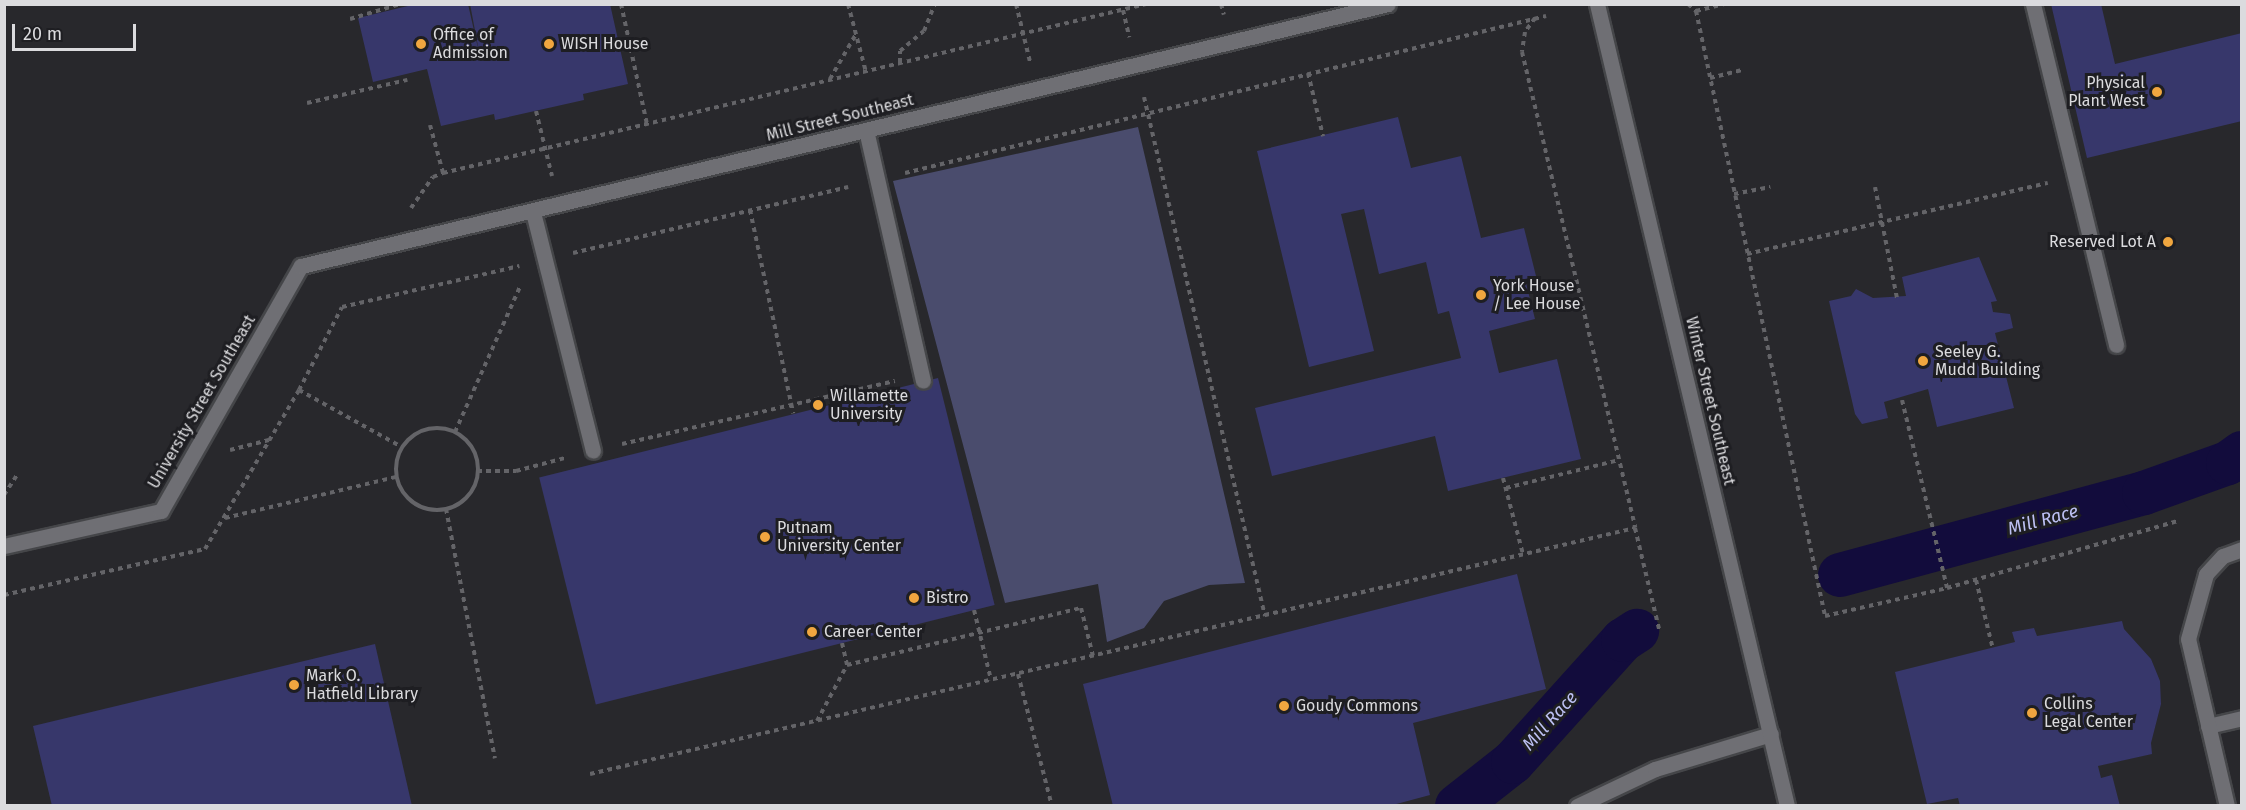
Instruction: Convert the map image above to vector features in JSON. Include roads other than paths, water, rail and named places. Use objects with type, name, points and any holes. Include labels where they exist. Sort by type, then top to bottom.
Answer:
[{"type":"street","name":"Mill Street Southeast","points":[[301,266],[560,206],[1388,4]]},
{"type":"street","name":"Winter Street Southeast","points":[[1597,4],[1787,806]]},
{"type":"street","points":[[2032,4],[2116,345]]},
{"type":"street","points":[[866,130],[922,378]]},
{"type":"street","points":[[532,212],[538,262],[593,451]]},
{"type":"street","name":"University Street Southeast","points":[[4,546],[161,511],[301,266]]},
{"type":"street","points":[[2227,806],[2188,639],[2206,574],[2223,556],[2241,549]]},
{"type":"street","points":[[2208,726],[2241,718]]},
{"type":"street","points":[[1577,806],[1655,769],[1771,734]]},
{"type":"waterway","name":"Mill Race","points":[[1840,575],[2144,493],[2228,463],[2242,453]]},
{"type":"waterway","name":"Mill Race","points":[[1457,806],[1513,762],[1623,640],[1637,631]]},
{"type":"place","name":"Office of Admission","points":[[421,44]]},
{"type":"place","name":"WISH House","points":[[549,44]]},
{"type":"place","name":"Physical Plant West","points":[[2157,92]]},
{"type":"place","name":"Reserved Lot A","points":[[2168,242]]},
{"type":"place","name":"York House / Lee House","points":[[1481,295]]},
{"type":"place","name":"Seeley G. Mudd Building","points":[[1923,361]]},
{"type":"place","name":"Willamette University","points":[[818,405]]},
{"type":"place","name":"Putnam University Center","points":[[765,537]]},
{"type":"place","name":"Bistro","points":[[914,598]]},
{"type":"place","name":"Career Center","points":[[812,632]]},
{"type":"place","name":"Mark O. Hatfield Library","points":[[294,685]]},
{"type":"place","name":"Goudy Commons","points":[[1284,706]]},
{"type":"place","name":"Collins Legal Center","points":[[2032,713]]}]
